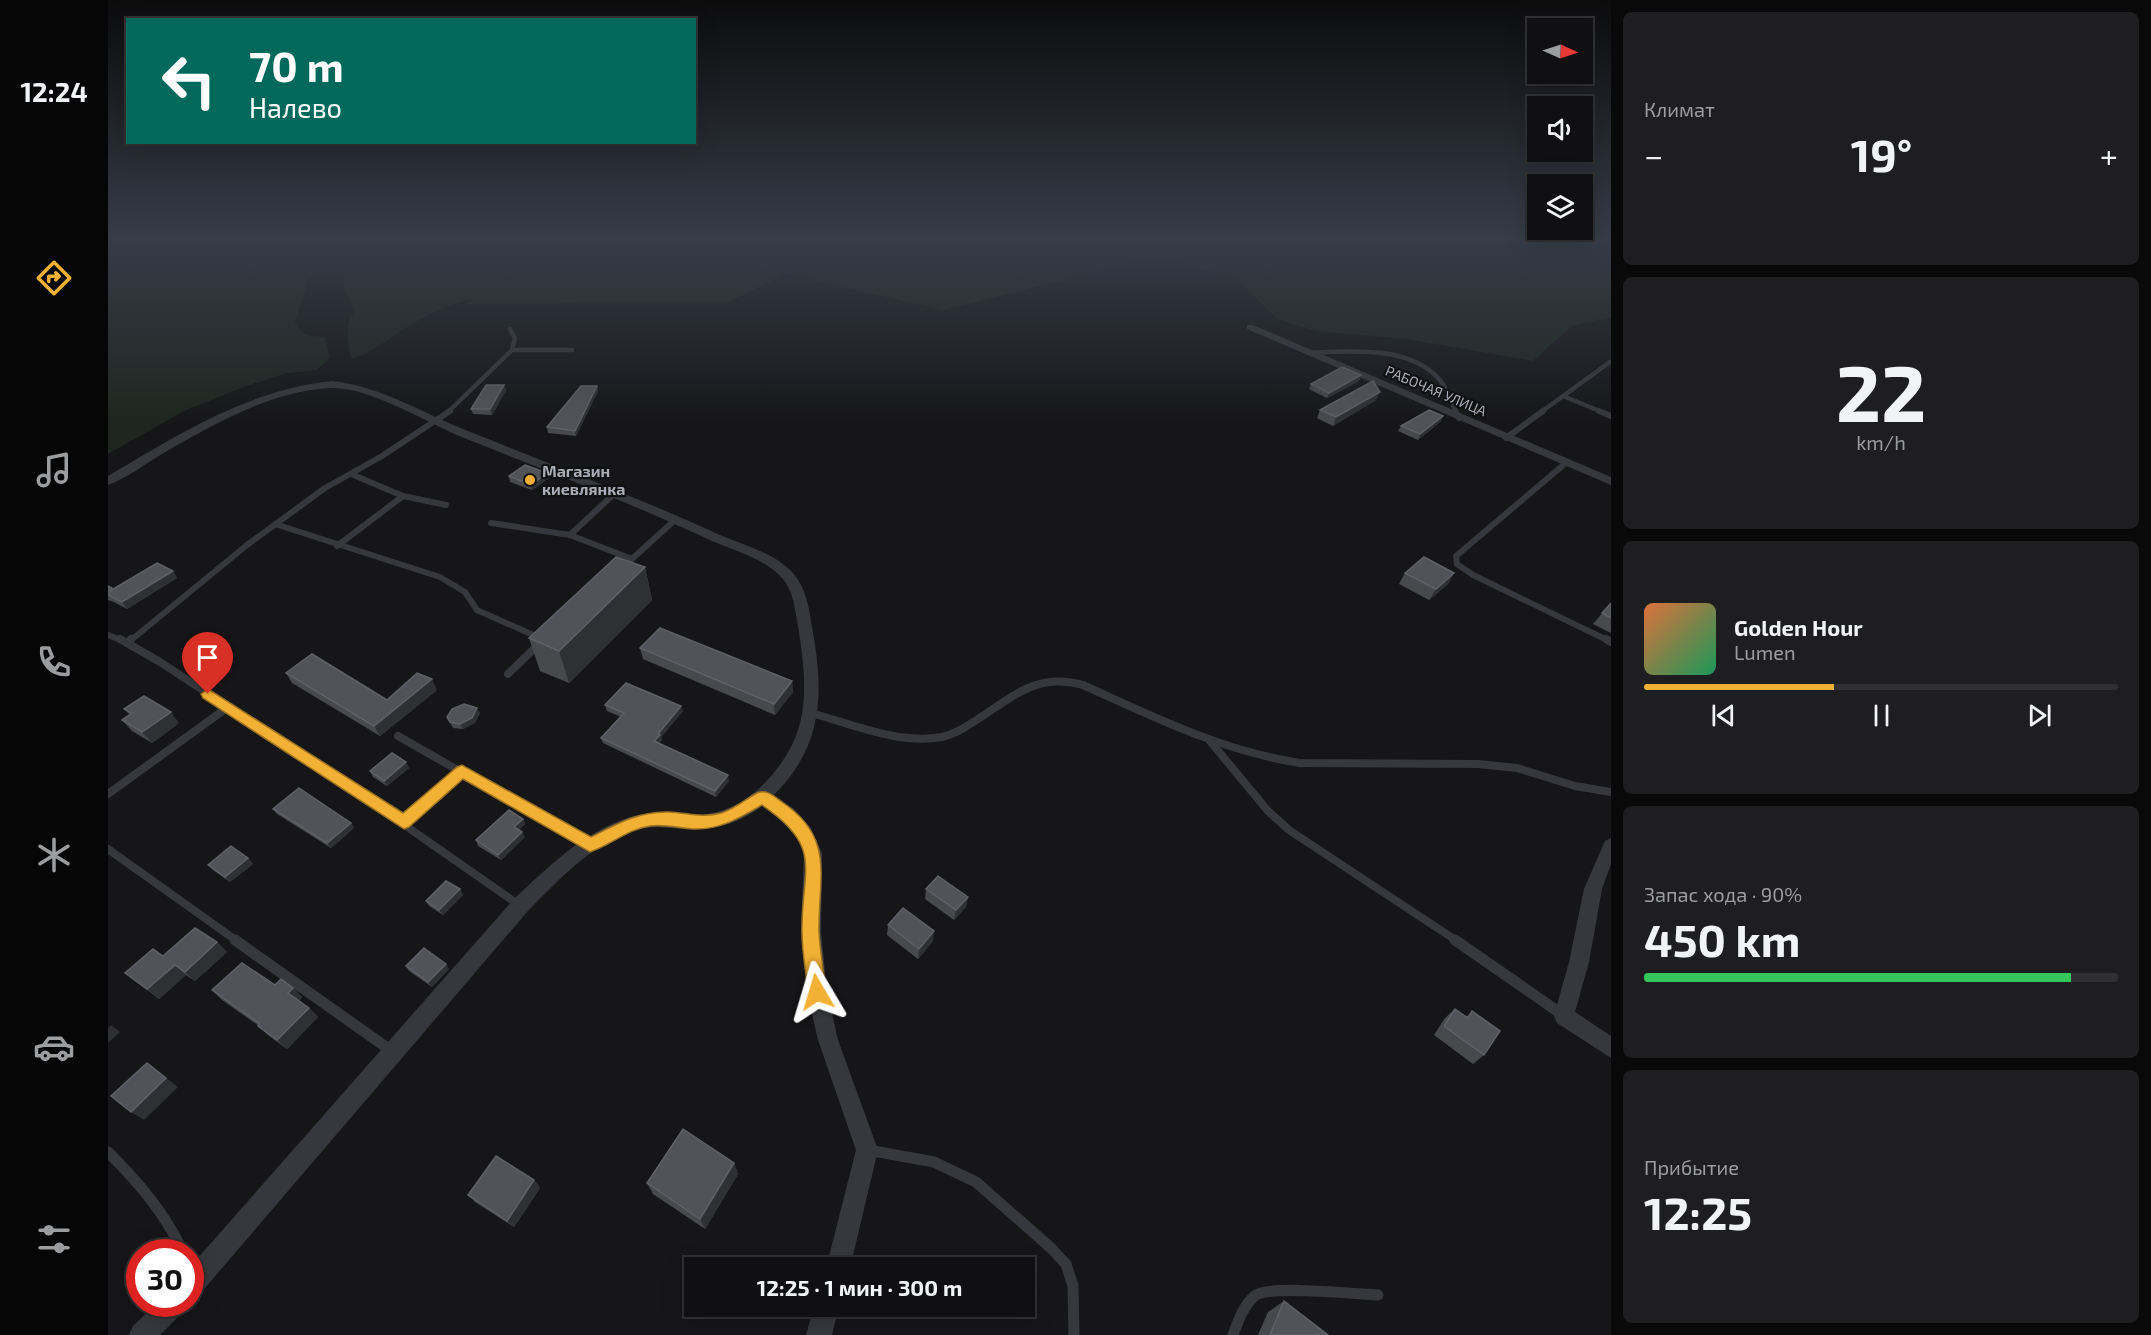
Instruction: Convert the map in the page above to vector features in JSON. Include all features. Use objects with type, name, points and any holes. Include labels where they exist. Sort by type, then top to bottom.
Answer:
[{"type":"street","name":"РАБОЧАЯ УЛИЦА","points":[[1250,327],[1506,438],[1610,479]]},
{"type":"street","points":[[108,481],[224,418],[261,401],[296,389],[333,384],[348,386],[676,519],[769,562],[785,572],[794,584],[801,604],[812,660],[811,713],[805,733],[791,762],[763,797],[724,819],[693,822],[670,819],[650,820],[629,824],[590,845],[561,867],[520,906],[204,1266]]},
{"type":"street","points":[[763,797],[788,814],[804,832],[813,853],[814,883],[810,931],[817,992],[831,1051],[867,1150],[841,1257]]},
{"type":"street","points":[[1611,846],[1598,869],[1587,906],[1579,962],[1564,1016],[1611,1048]]},
{"type":"street","points":[[142,1335],[160,1317]]},
{"type":"street","points":[[819,1335],[824,1317]]},
{"type":"lane","points":[[126,643],[275,524],[325,488],[435,422],[465,398],[512,350],[515,338],[510,329]]},
{"type":"lane","points":[[512,350],[572,350]]},
{"type":"lane","points":[[1308,353],[1346,351],[1377,354],[1393,356],[1424,367],[1439,380],[1459,418]]},
{"type":"lane","points":[[1506,438],[1610,362]]},
{"type":"lane","points":[[1563,396],[1611,416]]},
{"type":"lane","points":[[1567,462],[1456,556],[1457,564],[1473,575],[1611,642]]},
{"type":"lane","points":[[351,474],[403,496],[446,504]]},
{"type":"lane","points":[[570,535],[615,494]]},
{"type":"lane","points":[[337,546],[403,496]]},
{"type":"lane","points":[[616,573],[676,519]]},
{"type":"lane","points":[[491,523],[570,535],[632,559]]},
{"type":"lane","points":[[275,524],[337,546],[440,577],[465,592],[477,610],[544,640]]},
{"type":"lane","points":[[508,674],[552,633]]},
{"type":"lane","points":[[108,635],[126,643],[228,707],[404,822],[520,906]]},
{"type":"lane","points":[[811,713],[910,738],[940,739],[955,734],[1035,683],[1065,680],[1209,741],[1272,760],[1300,763],[1478,764],[1517,768],[1575,786],[1611,792]]},
{"type":"lane","points":[[108,794],[228,707]]},
{"type":"lane","points":[[398,736],[590,845]]},
{"type":"lane","points":[[1209,741],[1268,811],[1289,830],[1434,925],[1564,1016]]},
{"type":"lane","points":[[404,822],[462,771]]},
{"type":"lane","points":[[108,849],[394,1052]]},
{"type":"lane","points":[[867,1150],[934,1162],[976,1182],[1051,1248],[1066,1264],[1073,1286],[1074,1335]]},
{"type":"lane","points":[[108,1152],[155,1204],[177,1239]]},
{"type":"lane","points":[[1233,1335],[1242,1312],[1257,1294],[1279,1290],[1378,1295]]},
{"type":"shaded area","points":[[108,300],[302,300],[295,322],[297,327],[303,333],[311,336],[325,337],[330,358],[317,370],[288,373],[246,386],[184,411],[108,454]]},
{"type":"shaded area","points":[[350,300],[468,300],[452,304],[433,313],[369,352],[351,359],[348,328],[355,311]]},
{"type":"shaded area","points":[[471,300],[732,300],[726,303],[467,304]]},
{"type":"shaded area","points":[[901,300],[982,300],[943,310]]},
{"type":"shaded area","points":[[1258,300],[1611,300],[1611,317],[1572,326],[1533,361],[1406,339],[1316,331],[1277,319]]},
{"type":"building","points":[[1342,367],[1361,375],[1329,393],[1311,384]]},
{"type":"building","points":[[1373,381],[1380,392],[1336,417],[1320,410]]},
{"type":"building","points":[[486,385],[504,385],[490,409],[471,409]]},
{"type":"building","points":[[581,386],[597,386],[575,431],[547,427]]},
{"type":"building","points":[[1429,410],[1443,416],[1420,434],[1401,426]]},
{"type":"building","points":[[525,465],[547,473],[531,485],[509,476]]},
{"type":"building","points":[[616,557],[645,567],[559,651],[529,638]]},
{"type":"building","points":[[1424,557],[1454,573],[1436,589],[1405,573]]},
{"type":"building","points":[[157,563],[173,571],[122,602],[108,595],[108,586],[112,588],[110,591]]},
{"type":"building","points":[[1611,603],[1611,618],[1602,613]]},
{"type":"building","points":[[660,628],[792,681],[774,704],[640,648]]},
{"type":"building","points":[[312,654],[387,700],[417,673],[432,679],[374,726],[286,673]]},
{"type":"building","points":[[626,683],[681,706],[654,741],[728,775],[715,791],[601,738],[624,713],[605,705]]},
{"type":"building","points":[[144,696],[171,712],[142,732],[122,720],[132,713],[124,709]]},
{"type":"building","points":[[464,704],[477,708],[472,718],[460,724],[450,722],[447,717],[452,709]]},
{"type":"building","points":[[392,753],[406,762],[384,781],[370,771]]},
{"type":"building","points":[[299,788],[351,823],[327,843],[273,809]]},
{"type":"building","points":[[509,810],[523,819],[514,827],[522,832],[498,855],[476,840]]},
{"type":"building","points":[[231,846],[248,858],[225,877],[208,865]]},
{"type":"building","points":[[938,876],[968,897],[956,910],[926,889]]},
{"type":"building","points":[[446,881],[460,889],[439,910],[426,901]]},
{"type":"building","points":[[903,908],[934,931],[919,949],[888,925]]},
{"type":"building","points":[[195,928],[217,942],[185,972],[175,965],[147,989],[125,973],[153,949],[163,956]]},
{"type":"building","points":[[424,948],[446,964],[428,982],[406,966]]},
{"type":"building","points":[[242,963],[275,985],[281,979],[293,988],[288,993],[309,1008],[277,1040],[258,1026],[260,1024],[212,990]]},
{"type":"building","points":[[1455,1009],[1468,1018],[1472,1011],[1500,1031],[1484,1055],[1444,1026]]},
{"type":"building","points":[[147,1063],[166,1078],[131,1112],[111,1096]]},
{"type":"building","points":[[683,1129],[734,1163],[700,1219],[647,1183]]},
{"type":"building","points":[[496,1156],[534,1180],[507,1221],[468,1195]]},
{"type":"building","points":[[1284,1301],[1328,1335],[1270,1335]]},
{"type":"place","name":"Магазин киевлянка","points":[[530,480]]},
{"type":"route","points":[[208,694],[404,822],[462,771],[590,845],[629,824],[650,820],[710,822],[724,819],[763,797],[788,814],[804,832],[813,853],[814,883],[810,931],[817,992]]}]
